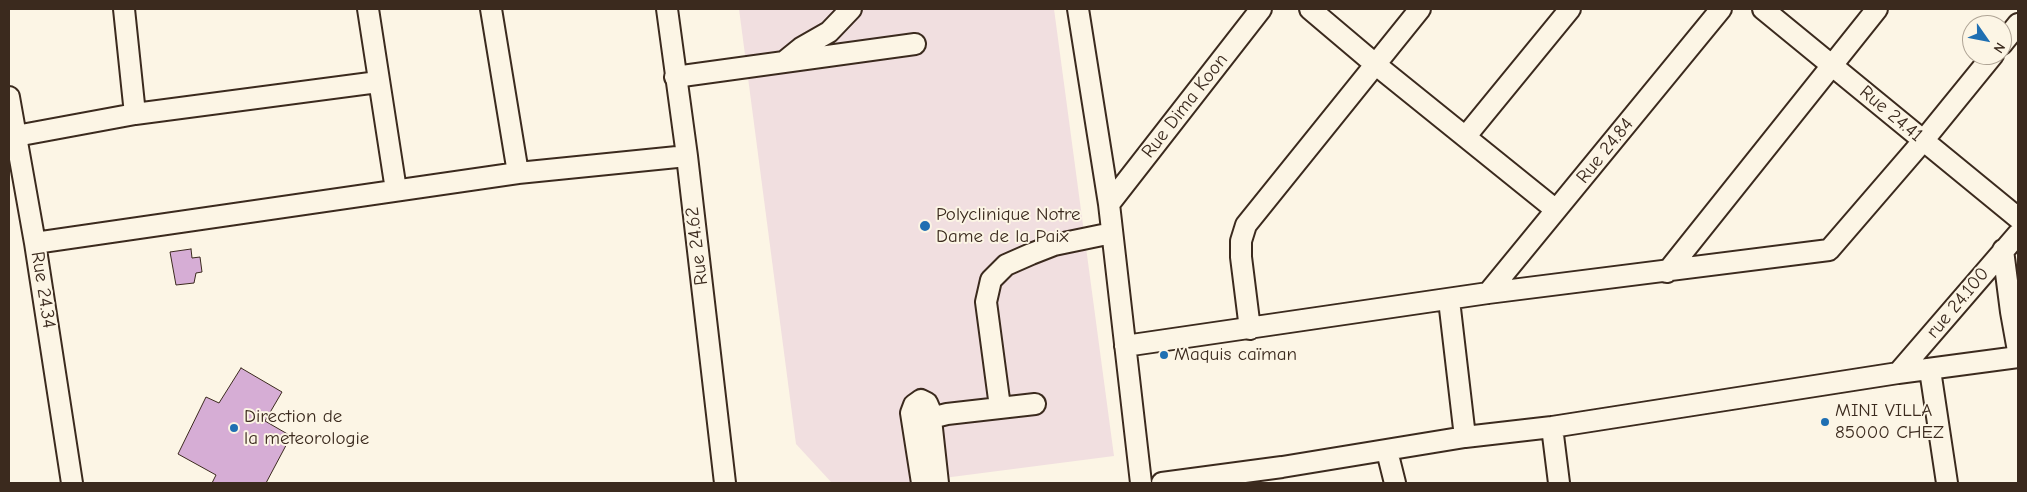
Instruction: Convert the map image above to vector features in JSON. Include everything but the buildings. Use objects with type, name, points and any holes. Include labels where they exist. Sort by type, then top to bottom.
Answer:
[{"type":"street","points":[[124,9],[135,114]]},
{"type":"street","points":[[368,9],[396,190]]},
{"type":"street","points":[[491,9],[518,174]]},
{"type":"street","name":"Rue 24.62","points":[[667,9],[687,156],[725,483]]},
{"type":"street","points":[[784,62],[801,48],[829,32],[851,9]]},
{"type":"street","points":[[1078,9],[1109,204],[1141,483]]},
{"type":"street","name":"Rue Dima Koon","points":[[1109,204],[1262,9]]},
{"type":"street","points":[[1310,9],[1556,210]]},
{"type":"street","points":[[1250,329],[1240,258],[1241,241],[1246,225],[1420,9]]},
{"type":"street","points":[[1466,136],[1570,9]]},
{"type":"street","name":"Rue 24.84","points":[[1488,294],[1721,9]]},
{"type":"street","name":"Rue 24.41","points":[[1764,9],[2018,218]]},
{"type":"street","points":[[1667,272],[1877,9]]},
{"type":"street","points":[[675,77],[915,44]]},
{"type":"street","points":[[1125,346],[1488,294],[1829,250],[1923,141],[1985,65]]},
{"type":"street","points":[[16,136],[135,114],[378,82]]},
{"type":"street","name":"Rue 24.34","points":[[9,97],[35,243],[72,483]]},
{"type":"street","points":[[35,243],[396,190],[518,174],[687,156]]},
{"type":"street","points":[[1000,407],[986,302],[991,280],[1006,265],[1030,254],[1054,245],[1112,233]]},
{"type":"street","name":"rue 24.100","points":[[1898,374],[2018,234]]},
{"type":"street","points":[[2003,250],[2018,352]]},
{"type":"street","points":[[1449,300],[1465,437]]},
{"type":"street","points":[[1162,483],[1283,475],[1388,451],[1465,437],[1552,428],[1898,374],[2018,358]]},
{"type":"street","points":[[1930,370],[1948,483]]},
{"type":"street","points":[[922,420],[1000,407],[1035,404]]},
{"type":"street","points":[[922,420],[922,483]]},
{"type":"street","points":[[922,420],[938,483]]},
{"type":"street","points":[[1552,428],[1559,483]]},
{"type":"street","points":[[1388,451],[1395,483]]},
{"type":"shaded area","name":"Polyclinique Notre Dame de la Paix","points":[[739,9],[1054,9],[1114,456],[905,483],[832,483],[796,444]]},
{"type":"place","name":"Polyclinique Notre Dame de la Paix","points":[[925,226]]},
{"type":"place","name":"Maquis caïman","points":[[1164,355]]},
{"type":"place","name":"MINI VILLA 85000 CHEZ","points":[[1825,422]]},
{"type":"place","name":"Direction de la meteorologie","points":[[234,428]]}]
